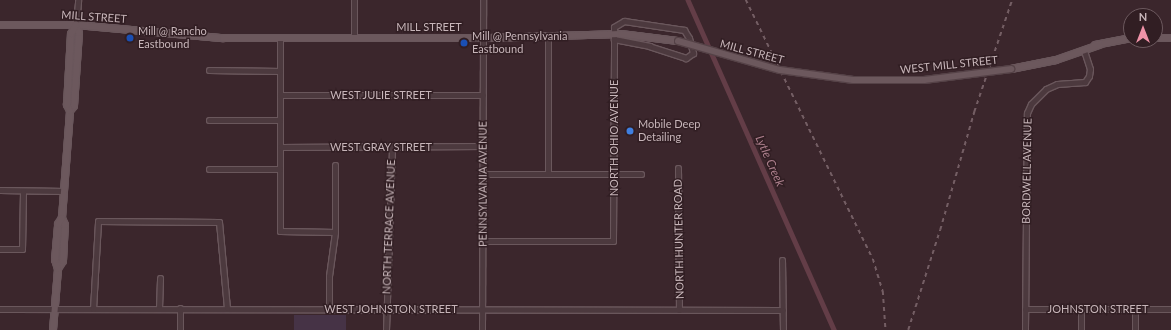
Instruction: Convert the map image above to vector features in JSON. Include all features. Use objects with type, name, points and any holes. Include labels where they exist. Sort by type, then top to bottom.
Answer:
[{"type":"main road","name":"MILL STREET","points":[[0,25],[76,25],[202,37],[614,37],[678,41],[780,70],[853,80]]},
{"type":"main road","points":[[53,330],[58,270],[63,261],[65,225],[62,218],[70,111],[74,106],[79,33],[76,25]]},
{"type":"main road","name":"WEST MILL STREET","points":[[853,80],[924,80],[1011,69],[1123,40]]},
{"type":"main road","name":"WEST MILL STREET","points":[[1046,61],[1093,44],[1099,45]]},
{"type":"street","points":[[76,25],[78,0]]},
{"type":"street","points":[[354,0],[354,37]]},
{"type":"street","name":"PENNSYLVANIA AVENUE","points":[[482,330],[483,0]]},
{"type":"street","points":[[620,22],[684,30],[690,38],[693,54],[686,58],[650,46],[614,37],[614,27],[620,22]]},
{"type":"street","points":[[280,37],[280,231],[335,232]]},
{"type":"street","points":[[548,37],[548,174]]},
{"type":"street","name":"NORTH OHIO AVENUE","points":[[483,242],[613,241],[614,37]]},
{"type":"street","name":"BORDWELL AVENUE","points":[[1025,309],[1027,113],[1031,104],[1046,89],[1057,84],[1085,82],[1090,76],[1090,69],[1084,51]]},
{"type":"street","points":[[209,70],[280,71]]},
{"type":"street","name":"WEST JULIE STREET","points":[[280,95],[483,95]]},
{"type":"street","points":[[209,120],[280,120]]},
{"type":"street","name":"NORTH TERRACE AVENUE","points":[[386,330],[391,236],[392,146]]},
{"type":"street","name":"WEST GRAY STREET","points":[[280,147],[483,146]]},
{"type":"street","points":[[329,308],[329,276],[335,232],[335,165]]},
{"type":"street","name":"NORTH HUNTER ROAD","points":[[678,168],[679,310]]},
{"type":"street","points":[[209,169],[280,169]]},
{"type":"street","points":[[483,174],[641,174]]},
{"type":"street","points":[[0,190],[64,191]]},
{"type":"street","points":[[0,249],[22,249],[23,191]]},
{"type":"street","points":[[93,309],[98,222],[219,222],[227,308]]},
{"type":"street","points":[[782,260],[783,330]]},
{"type":"street","points":[[159,308],[160,278]]},
{"type":"street","points":[[180,308],[180,330]]},
{"type":"street","name":"WEST JOHNSTON STREET","points":[[0,309],[329,308],[783,310]]},
{"type":"street","points":[[1025,309],[1025,330]]},
{"type":"street","name":"JOHNSTON STREET","points":[[1025,309],[1171,309]]},
{"type":"street","points":[[1081,309],[1081,330]]},
{"type":"street","points":[[1135,309],[1135,330]]},
{"type":"shaded area","points":[[294,315],[346,315],[346,330],[294,330]]},
{"type":"waterway","name":"Lytle Creek","points":[[688,0],[834,330]]},
{"type":"railway","points":[[746,0],[873,259],[883,291],[886,330]]},
{"type":"railway","points":[[908,330],[940,230],[974,112],[1012,0]]},
{"type":"place","name":"Mill @ Rancho Eastbound","points":[[130,38]]},
{"type":"place","name":"Mill @ Pennsylvania Eastbound","points":[[464,43]]},
{"type":"place","name":"Mobile Deep Detailing","points":[[630,131]]}]
